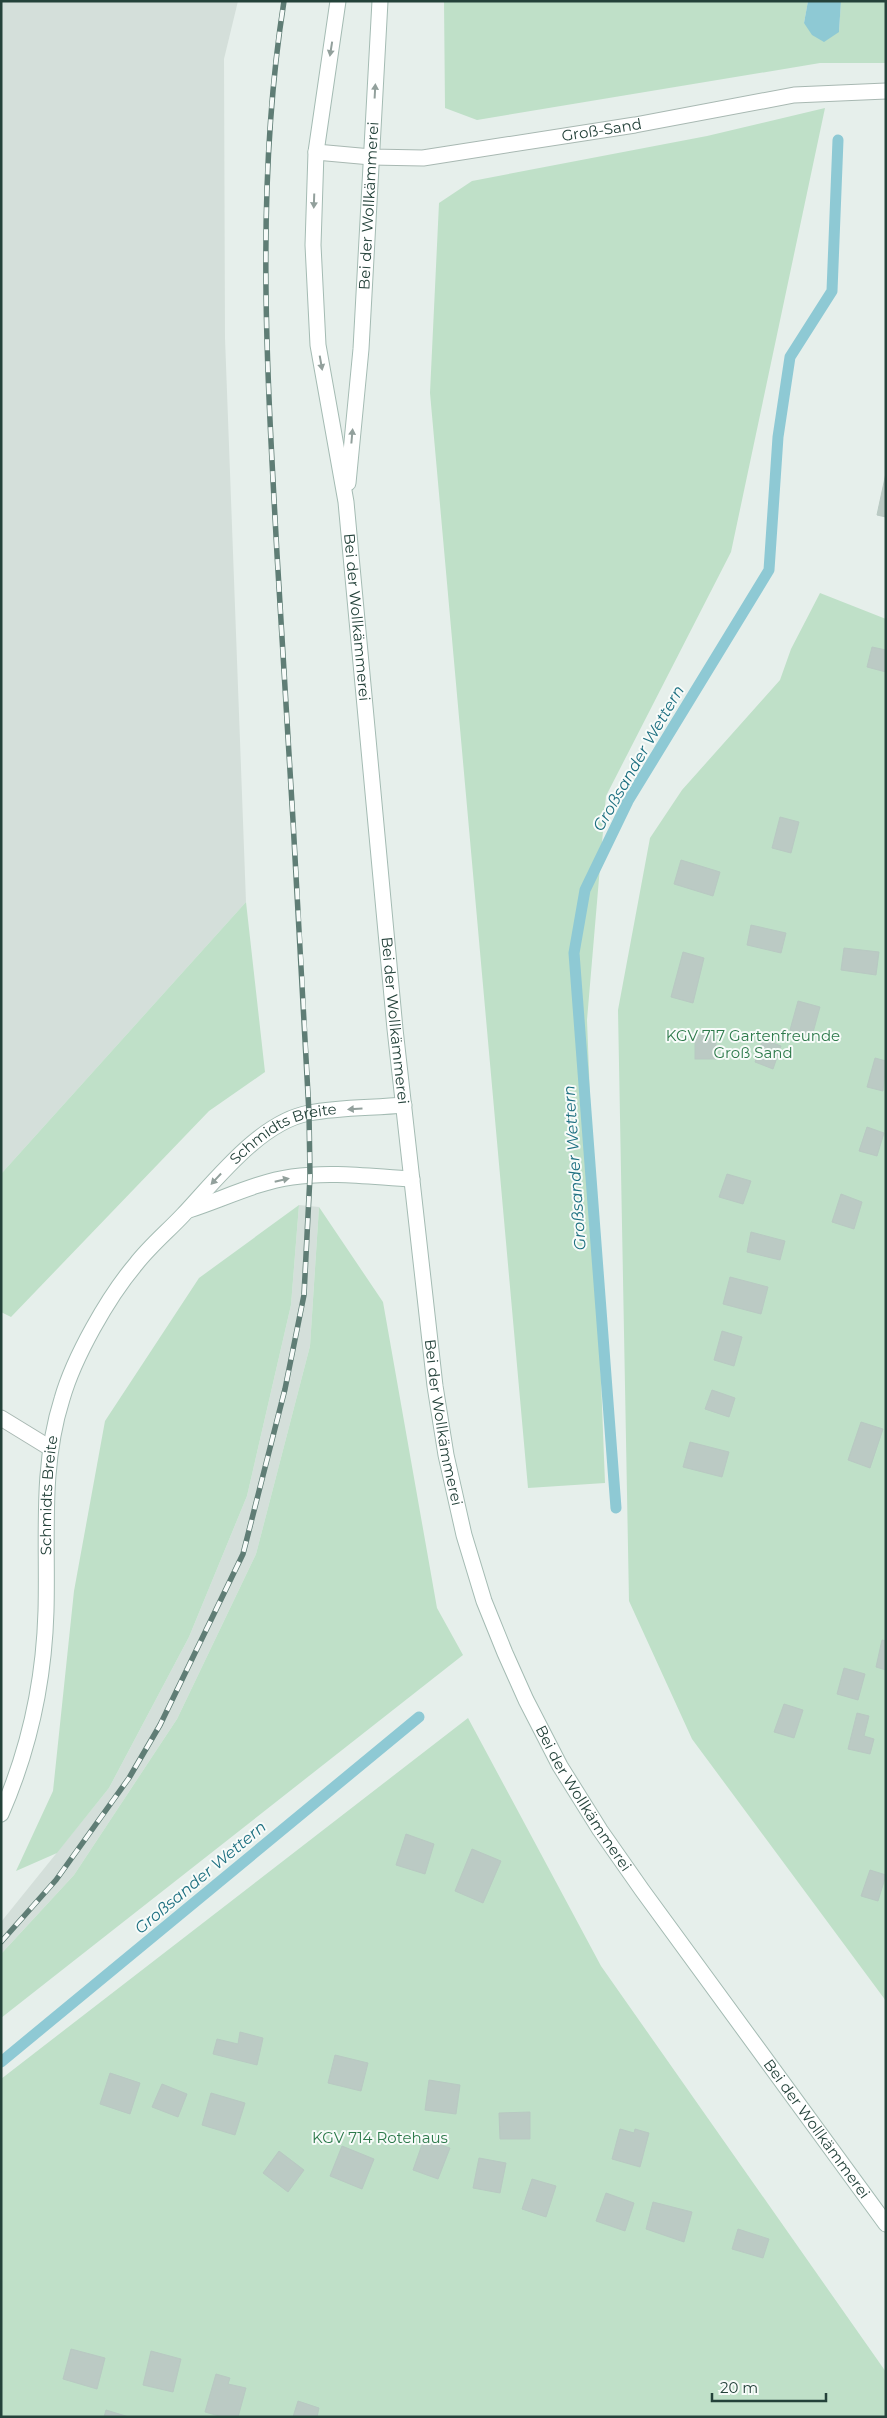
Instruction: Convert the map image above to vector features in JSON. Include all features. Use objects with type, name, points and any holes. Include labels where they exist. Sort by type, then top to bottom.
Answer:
[{"type":"main road","name":"Bei der Wollkämmerei","points":[[338,1],[316,152],[313,245],[318,345],[346,502],[404,1105],[434,1386],[446,1455],[464,1535],[484,1601],[526,1700],[560,1766],[600,1830],[886,2224]]},
{"type":"main road","name":"Bei der Wollkämmerei","points":[[346,502],[361,349],[380,1]]},
{"type":"main road","name":"Groß-Sand","points":[[316,152],[371,157],[423,158],[635,125],[794,95],[886,91]]},
{"type":"main road","name":"Schmidts Breite","points":[[1,1814],[21,1765],[39,1691],[46,1613],[46,1508],[50,1448],[61,1400],[72,1370],[90,1336],[135,1264],[233,1162],[280,1124],[309,1113],[404,1105]]},
{"type":"main road","name":"Schmidts Breite","points":[[186,1212],[270,1182],[292,1177],[412,1179]]},
{"type":"main road","points":[[1,1418],[50,1448]]},
{"type":"shaded area","points":[[1,1],[238,1],[224,59],[225,338],[246,902],[1,1174]]},
{"type":"shaded area","points":[[299,1205],[319,1207],[310,1346],[256,1554],[177,1719],[74,1875],[1,1954],[1,1922],[109,1788],[189,1637],[247,1496],[291,1305]]},
{"type":"green space","points":[[444,1],[808,1],[804,23],[839,32],[841,1],[886,1],[886,63],[820,63],[477,120],[445,108]]},
{"type":"green space","points":[[825,108],[731,552],[606,796],[587,1020],[605,1483],[528,1488],[430,393],[439,203],[472,181],[707,136]]},
{"type":"green space","name":"KGV 717 Gartenfreunde Groß Sand","points":[[820,593],[886,619],[886,2001],[692,1739],[629,1601],[618,1010],[650,838],[682,790],[780,680],[791,649]]},
{"type":"green space","points":[[246,902],[265,1072],[209,1111],[11,1317],[1,1312],[1,1174]]},
{"type":"green space","points":[[299,1205],[291,1305],[247,1496],[189,1637],[109,1788],[57,1853],[16,1871],[53,1791],[74,1591],[105,1421],[199,1278]]},
{"type":"green space","points":[[319,1207],[383,1302],[437,1608],[463,1655],[1,2018],[1,1954],[74,1875],[177,1719],[256,1554],[310,1346]]},
{"type":"green space","name":"KGV 714 Rotehaus","points":[[468,1718],[601,1966],[886,2372],[886,2417],[1,2417],[1,2079]]},
{"type":"water","points":[[808,1],[841,1],[839,32],[824,42],[812,35],[804,23]]},
{"type":"building","points":[[886,473],[886,517],[877,515]]},
{"type":"building","points":[[872,647],[886,650],[886,672],[867,667]]},
{"type":"building","points":[[780,817],[799,822],[791,853],[772,848]]},
{"type":"building","points":[[681,860],[720,872],[713,896],[674,884]]},
{"type":"building","points":[[751,925],[786,933],[781,953],[747,945]]},
{"type":"building","points":[[844,948],[879,952],[876,975],[841,970]]},
{"type":"building","points":[[683,952],[704,958],[693,1003],[671,997]]},
{"type":"building","points":[[798,1001],[820,1007],[812,1036],[790,1030]]},
{"type":"building","points":[[695,1035],[716,1035],[716,1059],[695,1059]]},
{"type":"building","points":[[763,1039],[781,1046],[773,1069],[755,1062]]},
{"type":"building","points":[[875,1058],[886,1061],[883,1091],[867,1087]]},
{"type":"building","points":[[867,1127],[884,1133],[877,1156],[859,1151]]},
{"type":"building","points":[[727,1174],[751,1181],[743,1204],[719,1197]]},
{"type":"building","points":[[841,1194],[862,1202],[854,1229],[832,1222]]},
{"type":"building","points":[[751,1232],[785,1241],[780,1260],[747,1252]]},
{"type":"building","points":[[730,1277],[768,1287],[761,1314],[723,1304]]},
{"type":"building","points":[[722,1331],[742,1337],[734,1366],[714,1360]]},
{"type":"building","points":[[712,1390],[735,1398],[729,1417],[705,1409]]},
{"type":"building","points":[[861,1422],[883,1429],[870,1468],[848,1460]]},
{"type":"building","points":[[690,1442],[729,1452],[722,1477],[683,1467]]},
{"type":"building","points":[[882,1640],[886,1641],[886,1670],[876,1667]]},
{"type":"building","points":[[844,1668],[865,1674],[858,1700],[837,1694]]},
{"type":"building","points":[[784,1704],[803,1710],[794,1738],[774,1732]]},
{"type":"building","points":[[857,1713],[869,1716],[864,1736],[874,1739],[870,1754],[848,1749]]},
{"type":"building","points":[[406,1834],[434,1844],[425,1874],[396,1865]]},
{"type":"building","points":[[472,1849],[501,1861],[483,1903],[455,1891]]},
{"type":"building","points":[[870,1870],[886,1875],[878,1901],[861,1896]]},
{"type":"building","points":[[240,2032],[263,2038],[257,2065],[213,2054],[217,2039],[238,2044]]},
{"type":"building","points":[[335,2055],[368,2063],[361,2091],[328,2083]]},
{"type":"building","points":[[110,2073],[140,2083],[130,2114],[100,2104]]},
{"type":"building","points":[[429,2080],[460,2085],[456,2114],[425,2110]]},
{"type":"building","points":[[162,2084],[187,2094],[178,2117],[152,2107]]},
{"type":"building","points":[[211,2093],[245,2103],[235,2135],[202,2125]]},
{"type":"building","points":[[530,2112],[530,2139],[500,2139],[499,2113]]},
{"type":"building","points":[[620,2129],[634,2133],[635,2129],[649,2133],[640,2167],[612,2159]]},
{"type":"building","points":[[424,2139],[450,2148],[438,2179],[413,2170]]},
{"type":"building","points":[[342,2146],[374,2159],[362,2189],[330,2176]]},
{"type":"building","points":[[279,2151],[304,2170],[288,2192],[263,2173]]},
{"type":"building","points":[[479,2158],[506,2163],[500,2193],[473,2188]]},
{"type":"building","points":[[532,2179],[556,2186],[546,2217],[522,2209]]},
{"type":"building","points":[[606,2193],[634,2203],[625,2231],[596,2221]]},
{"type":"building","points":[[653,2202],[692,2212],[684,2242],[646,2229]]},
{"type":"building","points":[[738,2229],[769,2239],[763,2258],[732,2249]]},
{"type":"building","points":[[71,2349],[105,2358],[97,2389],[63,2379]]},
{"type":"building","points":[[151,2351],[181,2359],[173,2392],[143,2385]]},
{"type":"building","points":[[216,2374],[230,2378],[228,2384],[246,2388],[238,2417],[223,2417],[205,2412]]},
{"type":"building","points":[[298,2401],[319,2408],[317,2417],[293,2417]]},
{"type":"building","points":[[106,2410],[129,2417],[104,2417]]},
{"type":"waterway","name":"Großsander Wettern","points":[[616,1508],[574,953],[585,890],[628,801],[769,570],[778,437],[790,357],[832,291],[838,140]]},
{"type":"waterway","name":"Großsander Wettern","points":[[1,2062],[419,1717]]},
{"type":"railway","points":[[1,1942],[56,1880],[129,1778],[160,1725],[243,1554],[285,1389],[304,1295],[310,1176],[309,1113],[273,485],[267,347],[266,208],[269,139],[284,1]]}]
